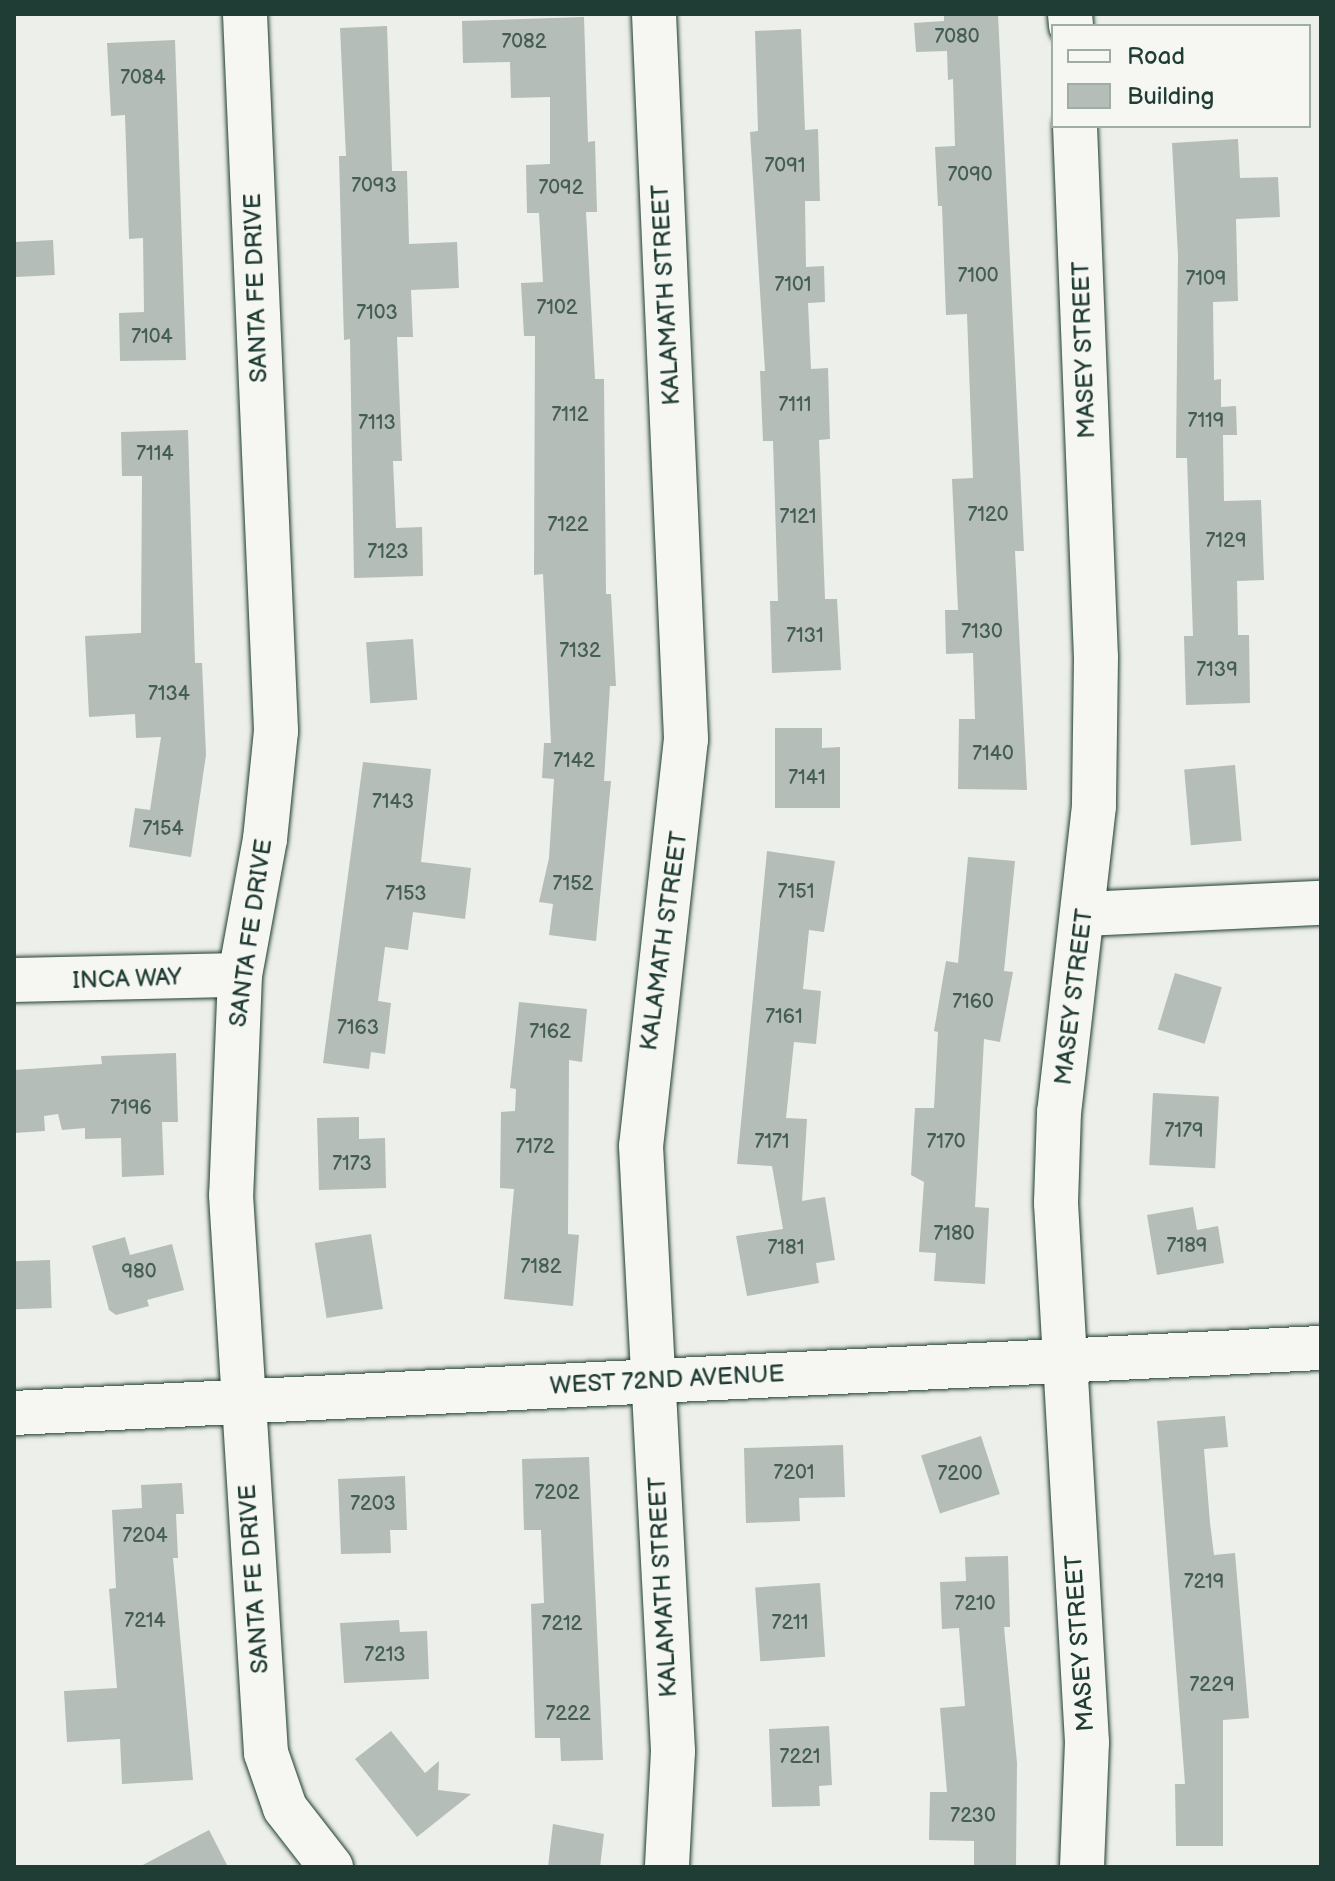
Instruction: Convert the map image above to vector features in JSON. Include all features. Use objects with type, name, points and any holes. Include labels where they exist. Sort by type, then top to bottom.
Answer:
[{"type":"street","name":"SANTA FE DRIVE","points":[[245,14],[276,731],[265,839],[240,975],[231,1195],[266,1753],[285,1808],[319,1855]]},
{"type":"street","name":"KALAMATH STREET","points":[[654,14],[686,739],[641,1146],[651,1381],[673,1751],[667,1867]]},
{"type":"street","name":"MASEY STREET","points":[[1075,128],[1096,658],[1094,806],[1085,914],[1059,1112],[1056,1203],[1087,1742],[1082,1867]]},
{"type":"street","points":[[1085,914],[1321,903]]},
{"type":"street","name":"INCA WAY","points":[[14,980],[240,975]]},
{"type":"street","name":"WEST 72ND AVENUE","points":[[14,1413],[1321,1348]]},
{"type":"building","points":[[944,14],[998,14],[1024,551],[1015,551],[1027,790],[958,789],[959,719],[975,719],[973,653],[946,654],[945,610],[958,610],[952,479],[973,478],[967,314],[946,315],[942,206],[938,206],[935,147],[955,146],[953,79],[948,80],[947,51],[916,52],[914,23],[944,21]]},
{"type":"building","points":[[584,17],[588,142],[595,141],[597,212],[586,212],[595,379],[604,379],[606,594],[611,594],[616,686],[610,686],[604,781],[611,781],[596,941],[549,935],[553,904],[539,902],[549,858],[554,779],[542,778],[544,743],[551,743],[543,574],[534,575],[535,336],[524,336],[521,283],[543,282],[539,213],[527,213],[526,165],[550,164],[550,97],[511,98],[510,62],[463,63],[462,21]]},
{"type":"building","points":[[387,26],[392,171],[407,171],[409,244],[457,242],[459,288],[411,290],[413,337],[397,337],[402,461],[393,461],[396,528],[422,527],[423,576],[354,578],[350,339],[344,340],[339,156],[346,156],[340,28]]},
{"type":"building","points":[[801,29],[805,130],[818,129],[820,201],[805,201],[806,267],[824,266],[825,302],[808,303],[811,369],[828,368],[830,439],[819,440],[825,599],[837,599],[841,670],[772,673],[770,601],[778,601],[773,441],[763,441],[760,371],[765,371],[750,132],[758,131],[755,31]]},
{"type":"building","points":[[175,40],[186,360],[120,361],[119,313],[144,312],[143,238],[129,239],[125,115],[111,116],[107,43]]},
{"type":"building","points":[[1238,139],[1240,178],[1278,177],[1280,217],[1236,219],[1238,301],[1213,302],[1214,380],[1221,379],[1221,407],[1236,406],[1237,435],[1223,435],[1224,501],[1261,500],[1264,580],[1237,581],[1238,635],[1249,635],[1250,703],[1186,705],[1184,636],[1193,636],[1187,458],[1176,458],[1178,256],[1172,143]]},
{"type":"building","points":[[53,240],[55,275],[16,277],[14,242]]},
{"type":"building","points":[[188,430],[195,663],[202,663],[206,755],[191,857],[129,847],[135,808],[150,810],[161,737],[136,738],[135,714],[89,717],[85,636],[141,633],[142,476],[122,476],[121,432]]},
{"type":"building","points":[[413,639],[417,700],[370,703],[366,642]]},
{"type":"building","points":[[775,728],[822,728],[822,748],[840,747],[840,808],[775,808]]},
{"type":"building","points":[[363,762],[431,769],[421,862],[471,868],[465,919],[413,912],[408,950],[385,947],[378,1001],[391,1003],[385,1054],[371,1052],[369,1069],[323,1063]]},
{"type":"building","points":[[1235,765],[1242,841],[1191,845],[1184,769]]},
{"type":"building","points":[[767,851],[835,861],[824,932],[809,930],[803,989],[821,991],[816,1044],[794,1042],[786,1118],[807,1119],[802,1201],[825,1197],[835,1260],[816,1263],[819,1283],[747,1296],[736,1236],[783,1229],[772,1166],[737,1164]]},
{"type":"building","points":[[968,857],[1015,861],[1004,971],[1013,972],[1000,1042],[984,1039],[975,1207],[989,1208],[985,1284],[934,1281],[936,1253],[919,1252],[924,1182],[911,1175],[915,1108],[934,1108],[938,1032],[934,1031],[946,961],[958,963]]},
{"type":"building","points":[[1175,973],[1222,987],[1205,1044],[1158,1029]]},
{"type":"building","points":[[519,1002],[587,1009],[582,1062],[569,1060],[568,1234],[579,1235],[573,1306],[504,1299],[514,1189],[500,1188],[501,1112],[515,1111],[516,1089],[510,1088]]},
{"type":"building","points":[[176,1053],[178,1122],[162,1122],[164,1175],[122,1177],[121,1138],[85,1139],[85,1128],[62,1130],[58,1114],[44,1116],[45,1131],[14,1133],[14,1070],[102,1064],[101,1056]]},
{"type":"building","points":[[1153,1093],[1219,1096],[1215,1168],[1149,1165]]},
{"type":"building","points":[[359,1117],[359,1139],[385,1138],[386,1188],[319,1190],[317,1118]]},
{"type":"building","points":[[1193,1207],[1197,1230],[1218,1226],[1224,1263],[1157,1275],[1147,1215]]},
{"type":"building","points":[[371,1234],[383,1309],[327,1318],[315,1243]]},
{"type":"building","points":[[125,1237],[130,1255],[172,1244],[184,1290],[147,1300],[149,1306],[116,1315],[109,1310],[92,1246]]},
{"type":"building","points":[[50,1260],[52,1308],[16,1309],[14,1261]]},
{"type":"building","points":[[1225,1416],[1228,1447],[1204,1449],[1214,1555],[1235,1553],[1249,1718],[1223,1720],[1223,1846],[1176,1846],[1175,1784],[1185,1784],[1157,1421]]},
{"type":"building","points":[[981,1436],[1000,1494],[940,1513],[921,1455]]},
{"type":"building","points":[[843,1445],[845,1497],[799,1498],[800,1521],[746,1523],[744,1448]]},
{"type":"building","points":[[589,1457],[603,1760],[561,1761],[560,1738],[535,1738],[531,1604],[544,1603],[541,1530],[524,1530],[522,1459]]},
{"type":"building","points":[[405,1476],[407,1530],[390,1530],[391,1553],[341,1554],[338,1479]]},
{"type":"building","points":[[182,1483],[184,1514],[176,1514],[178,1558],[173,1558],[193,1780],[122,1784],[120,1739],[67,1742],[64,1691],[117,1688],[109,1589],[116,1588],[112,1510],[142,1508],[141,1485]]},
{"type":"building","points":[[1008,1556],[1010,1627],[1004,1627],[1017,1763],[1016,1867],[974,1867],[974,1841],[929,1840],[930,1792],[947,1792],[940,1708],[965,1706],[959,1628],[942,1629],[940,1582],[966,1581],[965,1557]]},
{"type":"building","points":[[820,1583],[825,1657],[760,1661],[755,1588]]},
{"type":"building","points":[[399,1620],[400,1632],[427,1631],[429,1679],[344,1683],[340,1623]]},
{"type":"building","points":[[829,1726],[832,1785],[819,1786],[820,1806],[772,1807],[769,1729]]},
{"type":"building","points":[[391,1731],[425,1773],[439,1761],[438,1790],[471,1794],[417,1837],[355,1759]]},
{"type":"building","points":[[553,1824],[604,1834],[600,1867],[548,1867]]},
{"type":"building","points":[[209,1830],[228,1867],[139,1867]]}]
